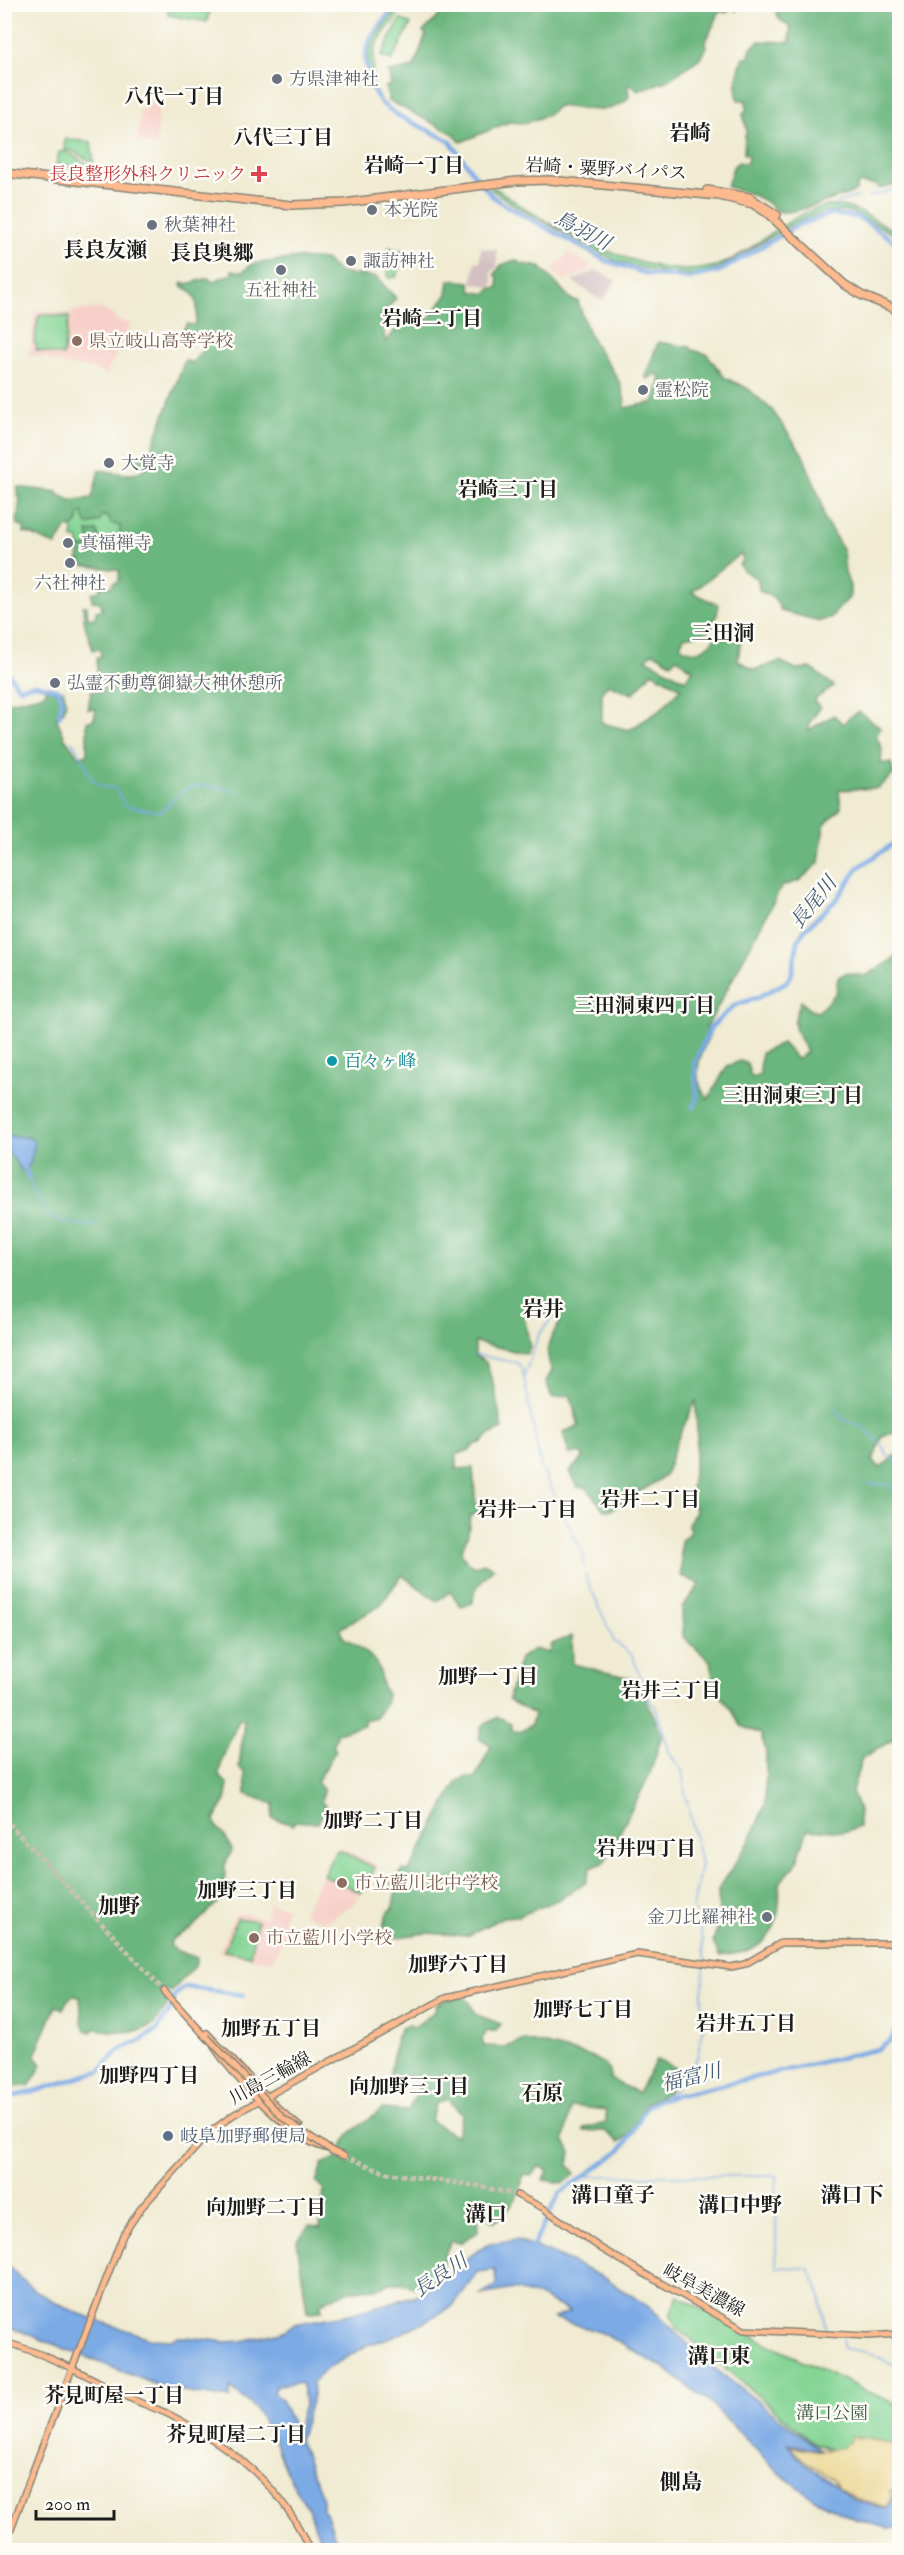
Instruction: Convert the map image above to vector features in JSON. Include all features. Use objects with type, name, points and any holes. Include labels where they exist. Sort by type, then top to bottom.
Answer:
[{"type":"highway","name":"岩崎・粟野バイパス","points":[[4,173],[291,205],[337,203],[343,200],[539,178],[718,191],[749,197],[766,209],[837,275],[863,292],[900,309]]},
{"type":"main road","name":"川島三輪線","points":[[6,2550],[10,2531],[72,2364],[123,2235],[141,2208],[210,2132],[237,2112],[445,1998],[637,1953],[732,1966],[745,1964],[781,1943],[900,1943]]},
{"type":"main road","points":[[165,1991],[283,2118],[331,2150]]},
{"type":"main road","points":[[186,2014],[286,2115],[331,2150]]},
{"type":"main road","points":[[207,2037],[223,2060],[280,2121],[309,2142],[344,2156]]},
{"type":"main road","name":"岐阜美濃線","points":[[517,2195],[556,2217],[602,2249],[744,2330],[868,2336],[900,2334]]},
{"type":"main road","points":[[4,2342],[72,2364],[125,2396],[172,2416],[243,2462],[261,2476],[284,2504],[309,2550]]},
{"type":"shaded area","points":[[148,103],[158,104],[157,145],[137,142],[141,108],[148,108]]},
{"type":"shaded area","points":[[481,248],[497,250],[497,267],[491,272],[493,283],[491,287],[472,283],[475,262],[480,261]]},
{"type":"shaded area","points":[[568,253],[591,266],[588,271],[565,281],[552,271]]},
{"type":"shaded area","points":[[597,270],[616,281],[602,301],[572,281]]},
{"type":"shaded area","name":"県立岐山高等学校","points":[[100,308],[112,314],[116,320],[131,324],[106,374],[29,355],[35,311],[72,314],[72,311]]},
{"type":"shaded area","name":"市立藍川北中学校","points":[[337,1847],[378,1865],[354,1904],[323,1923],[303,1913]]},
{"type":"shaded area","name":"市立藍川小学校","points":[[269,1903],[286,1907],[283,1921],[290,1924],[272,1961],[219,1952],[236,1913],[266,1918]]},
{"type":"green space","points":[[777,4],[899,5],[899,184],[879,189],[875,185],[859,183],[855,192],[804,209],[784,212],[778,211],[752,195],[727,187],[733,167],[738,162],[747,163],[748,155],[744,154],[747,133],[743,113],[746,111],[746,100],[738,100],[736,89],[743,57],[748,59],[751,48],[759,41],[790,42],[790,27],[780,20],[774,8]]},
{"type":"green space","points":[[168,5],[211,5],[207,22],[168,15]]},
{"type":"green space","points":[[399,5],[404,5],[375,48],[371,77],[368,66],[371,47]]},
{"type":"green space","points":[[450,5],[739,5],[736,11],[733,7],[726,13],[720,11],[706,41],[707,47],[699,59],[668,80],[638,91],[630,84],[628,86],[629,97],[614,107],[596,110],[558,106],[549,114],[532,121],[509,122],[461,142],[454,134],[389,101],[385,87],[391,85],[388,72],[414,67],[426,34],[423,32]]},
{"type":"green space","points":[[400,19],[411,24],[392,60],[381,56]]},
{"type":"green space","points":[[65,139],[91,142],[94,163],[70,150],[64,150]]},
{"type":"green space","points":[[59,152],[68,152],[88,165],[82,169],[56,165]]},
{"type":"green space","points":[[496,188],[517,203],[571,234],[631,259],[661,267],[690,270],[715,266],[731,260],[795,218],[812,210],[829,206],[846,207],[861,212],[899,233],[899,237],[854,213],[822,212],[794,223],[722,266],[705,273],[694,275],[651,270],[616,261],[517,207],[491,189]]},
{"type":"green space","points":[[389,247],[404,252],[403,256],[409,258],[409,262],[403,261],[396,277],[388,278],[389,263],[385,262]]},
{"type":"green space","points":[[299,258],[325,260],[341,273],[376,277],[396,298],[381,317],[386,343],[408,312],[429,319],[447,294],[449,280],[470,282],[471,291],[486,294],[492,288],[498,288],[498,279],[495,274],[501,265],[515,260],[522,264],[540,267],[572,300],[578,301],[584,321],[598,350],[622,388],[625,408],[654,402],[661,378],[656,373],[648,379],[645,377],[658,342],[690,347],[692,350],[707,354],[725,378],[747,388],[772,410],[802,453],[821,500],[824,518],[843,550],[850,597],[830,618],[820,621],[781,611],[775,599],[759,590],[758,579],[744,571],[739,565],[743,559],[740,554],[692,592],[719,605],[710,630],[684,637],[680,646],[687,650],[698,651],[707,646],[720,632],[741,639],[738,660],[754,670],[780,661],[796,669],[811,668],[834,686],[814,700],[820,708],[810,722],[809,730],[834,715],[843,724],[859,712],[880,727],[876,736],[882,749],[881,763],[891,763],[894,774],[878,788],[839,790],[841,808],[824,825],[819,863],[799,881],[782,886],[706,1029],[710,1034],[700,1059],[698,1075],[702,1091],[708,1099],[727,1066],[740,1061],[747,1063],[751,1077],[760,1075],[761,1053],[782,1043],[797,1059],[807,1052],[795,1027],[795,1016],[801,1001],[810,1010],[818,1012],[836,993],[838,977],[846,973],[866,976],[899,955],[899,1430],[897,1433],[883,1435],[873,1460],[880,1468],[899,1452],[899,1736],[862,1758],[852,1791],[859,1811],[859,1827],[843,1832],[808,1829],[795,1866],[779,1883],[778,1912],[772,1930],[761,1944],[748,1951],[719,1956],[713,1942],[719,1921],[718,1890],[749,1842],[765,1805],[766,1752],[761,1734],[740,1726],[732,1710],[715,1690],[710,1661],[683,1637],[682,1607],[700,1584],[681,1576],[681,1541],[691,1531],[688,1523],[696,1512],[690,1498],[697,1439],[696,1400],[676,1443],[665,1476],[611,1510],[604,1510],[587,1488],[577,1487],[570,1471],[584,1457],[579,1453],[569,1454],[563,1432],[579,1426],[570,1395],[552,1398],[546,1381],[552,1371],[548,1346],[560,1323],[555,1313],[524,1316],[530,1347],[527,1354],[475,1342],[475,1356],[486,1362],[495,1390],[502,1429],[488,1436],[483,1442],[474,1445],[470,1450],[456,1455],[456,1469],[473,1468],[476,1506],[485,1507],[485,1511],[470,1516],[468,1534],[461,1552],[463,1557],[475,1567],[483,1563],[494,1568],[477,1588],[473,1603],[461,1606],[450,1592],[437,1601],[402,1575],[380,1606],[341,1628],[342,1636],[375,1662],[387,1694],[386,1702],[376,1717],[364,1720],[364,1725],[338,1733],[333,1747],[336,1750],[317,1782],[324,1791],[321,1801],[326,1807],[318,1823],[295,1821],[293,1825],[272,1818],[274,1804],[246,1794],[245,1773],[239,1768],[244,1720],[240,1718],[222,1761],[219,1776],[228,1784],[225,1802],[214,1820],[232,1850],[225,1865],[224,1896],[191,1929],[172,1939],[170,1945],[175,1950],[197,1958],[196,1964],[171,1992],[168,1990],[164,1995],[168,2003],[163,2012],[154,2024],[145,2029],[123,2032],[95,2029],[91,2032],[85,2030],[82,2022],[80,1997],[73,1996],[63,2009],[56,2006],[35,2055],[42,2065],[29,2086],[7,2087],[5,2091],[4,1686],[14,1655],[5,1646],[6,1634],[4,1633],[5,703],[45,694],[46,688],[57,692],[63,690],[66,700],[64,711],[56,717],[65,738],[79,757],[87,754],[87,722],[94,719],[96,709],[88,709],[91,691],[102,691],[103,679],[97,677],[97,657],[101,656],[100,649],[93,650],[84,622],[83,606],[87,606],[88,619],[96,617],[96,611],[102,610],[101,602],[92,601],[92,593],[100,591],[100,586],[111,587],[113,583],[119,581],[119,570],[80,565],[79,547],[91,547],[88,532],[97,531],[101,546],[119,544],[120,526],[111,523],[109,518],[102,515],[99,522],[87,525],[82,512],[79,514],[77,523],[71,528],[67,527],[56,545],[51,544],[24,533],[24,527],[17,524],[20,497],[17,496],[18,487],[58,492],[68,501],[92,498],[99,470],[124,474],[141,471],[145,467],[132,460],[134,455],[148,458],[185,360],[192,363],[206,346],[183,330],[187,324],[195,325],[197,307],[191,292],[181,286],[182,282],[187,284],[209,278],[211,282],[232,274],[232,270],[242,272],[252,264]],"holes":[[[653,652],[671,663],[677,658],[693,670],[685,680],[646,659]],[[652,672],[681,688],[659,711],[629,730],[602,723],[602,692],[608,684],[633,694]]]},
{"type":"green space","points":[[41,314],[69,317],[63,356],[36,350],[37,346],[34,343],[38,318]]},
{"type":"green space","points":[[82,512],[94,523],[99,522],[102,515],[120,526],[120,544],[110,547],[101,546],[96,531],[91,548],[79,547],[79,540],[72,538],[71,528],[77,523],[79,514]]},
{"type":"green space","points":[[572,1636],[573,1664],[638,1680],[662,1735],[650,1774],[604,1863],[590,1868],[586,1882],[560,1899],[519,1916],[503,1917],[467,1936],[427,1933],[391,1938],[390,1930],[382,1930],[387,1913],[393,1908],[396,1890],[390,1885],[403,1870],[409,1871],[457,1782],[465,1777],[475,1778],[491,1746],[479,1739],[482,1726],[498,1717],[511,1723],[511,1730],[520,1732],[531,1725],[534,1714],[508,1700],[520,1658],[534,1649],[549,1653],[551,1644]]},
{"type":"green space","points":[[339,1850],[375,1868],[361,1893],[323,1875],[335,1852]]},
{"type":"green space","points":[[237,1918],[257,1921],[250,1956],[224,1951]]},
{"type":"green space","points":[[463,1997],[470,2003],[475,2014],[501,2024],[496,2031],[487,2031],[482,2039],[484,2046],[507,2047],[525,2040],[590,2056],[604,2064],[610,2071],[610,2079],[638,2093],[656,2060],[684,2071],[668,2092],[646,2103],[629,2135],[619,2142],[605,2131],[584,2131],[584,2128],[606,2123],[606,2110],[571,2106],[564,2140],[571,2153],[569,2165],[575,2174],[563,2183],[544,2180],[548,2171],[540,2166],[531,2176],[523,2175],[520,2190],[506,2213],[495,2222],[490,2220],[483,2208],[477,2213],[478,2232],[460,2243],[452,2241],[439,2273],[431,2282],[421,2287],[391,2283],[378,2288],[348,2292],[321,2304],[322,2311],[307,2312],[297,2241],[309,2226],[320,2228],[324,2189],[316,2183],[322,2164],[336,2158],[350,2133],[382,2109],[408,2111],[422,2081],[390,2074],[395,2042],[400,2029],[408,2025],[412,2029],[435,2011],[436,2005],[447,1999]],"holes":[[[447,2099],[462,2114],[456,2136],[431,2121],[435,2104]]]},
{"type":"green space","name":"溝口公園","points":[[678,2296],[772,2346],[899,2405],[899,2463],[843,2455],[814,2443],[676,2327],[670,2314]]},
{"type":"sand","points":[[850,2436],[890,2443],[899,2448],[899,2486],[890,2491],[891,2499],[886,2507],[856,2498],[839,2488],[832,2479],[807,2462],[790,2446],[813,2450],[837,2449],[851,2441]]},
{"type":"water","points":[[6,1136],[28,1137],[35,1142],[27,1171],[22,1171],[5,1147]]},
{"type":"water","points":[[517,2240],[546,2251],[607,2279],[652,2309],[709,2364],[821,2450],[787,2444],[806,2464],[855,2500],[887,2509],[893,2492],[899,2488],[899,2527],[891,2529],[857,2520],[814,2499],[780,2474],[711,2404],[665,2369],[602,2333],[554,2318],[570,2312],[541,2297],[514,2289],[480,2295],[496,2285],[495,2270],[478,2272],[452,2307],[400,2334],[368,2345],[328,2368],[313,2381],[314,2392],[299,2440],[323,2499],[323,2509],[340,2550],[324,2550],[308,2509],[285,2470],[274,2440],[256,2409],[230,2388],[230,2399],[189,2393],[154,2384],[5,2325],[4,2262],[35,2291],[75,2312],[99,2321],[153,2339],[171,2340],[186,2337],[226,2342],[242,2341],[282,2332],[294,2324],[350,2314],[424,2293],[467,2258],[490,2243]],"holes":[[[302,2384],[304,2405],[298,2426],[294,2427],[281,2400],[274,2393],[277,2385]]]},
{"type":"waterway","name":"鳥羽川","points":[[396,4],[372,36],[365,60],[371,87],[382,104],[399,116],[450,141],[492,196],[607,261],[648,274],[688,278],[720,271],[800,224],[830,214],[858,217],[900,245]]},
{"type":"waterway","points":[[868,197],[894,190]]},
{"type":"waterway","points":[[837,213],[838,202],[858,197]]},
{"type":"waterway","points":[[4,667],[19,688],[35,684],[59,690],[62,700],[59,717]]},
{"type":"waterway","points":[[72,741],[97,785],[116,789],[125,806],[160,812],[177,795],[192,787],[200,786],[240,792]]},
{"type":"waterway","name":"長尾川","points":[[693,1108],[697,1099],[695,1061],[711,1027],[735,1005],[759,997],[786,982],[791,976],[798,941],[803,931],[837,899],[859,867],[893,844],[900,833]]},
{"type":"waterway","points":[[24,1167],[29,1178]]},
{"type":"waterway","points":[[29,1178],[41,1206],[53,1219],[99,1226]]},
{"type":"waterway","points":[[525,1374],[538,1336],[555,1314]]},
{"type":"waterway","points":[[476,1355],[517,1363],[522,1368],[541,1467],[583,1554],[585,1567]]},
{"type":"waterway","points":[[834,1408],[844,1420],[863,1426],[882,1445],[888,1456],[900,1462]]},
{"type":"waterway","points":[[868,1484],[888,1485],[900,1497]]},
{"type":"waterway","points":[[585,1575],[614,1641],[632,1655],[651,1703],[655,1706],[671,1756],[682,1770],[701,1864],[693,1908],[700,1927],[705,1961],[702,1994],[703,2028],[697,2058],[673,2092],[657,2100]]},
{"type":"waterway","points":[[4,2098],[29,2093],[100,2071],[120,2049],[140,2041],[157,2030],[170,2010],[175,1995],[185,1987],[243,1995]]},
{"type":"waterway","name":"福富川","points":[[530,2251],[560,2193],[619,2152],[632,2134],[642,2114],[657,2100],[878,2049],[890,2041],[900,2024]]},
{"type":"waterway","points":[[584,2176],[776,2176],[776,2197]]},
{"type":"waterway","points":[[776,2202],[776,2267],[809,2268],[819,2291],[827,2332]]},
{"type":"waterway","points":[[843,2338],[843,2348],[870,2353],[900,2368]]},
{"type":"waterway","points":[[218,2550],[233,2548],[241,2550]]},
{"type":"tunnel","points":[[4,1818],[164,1991]]},
{"type":"tunnel","points":[[344,2156],[387,2173],[479,2186],[517,2195]]},
{"type":"place","name":"方県津神社","points":[[277,79]]},
{"type":"place","name":"長良整形外科クリニック","points":[[259,174]]},
{"type":"place","name":"本光院","points":[[372,210]]},
{"type":"place","name":"秋葉神社","points":[[152,225]]},
{"type":"place","name":"諏訪神社","points":[[351,261]]},
{"type":"place","name":"五社神社","points":[[281,270]]},
{"type":"place","name":"県立岐山高等学校","points":[[77,341]]},
{"type":"place","name":"霊松院","points":[[643,390]]},
{"type":"place","name":"大覚寺","points":[[109,463]]},
{"type":"place","name":"真福禅寺","points":[[68,543]]},
{"type":"place","name":"六社神社","points":[[70,563]]},
{"type":"place","name":"弘霊不動尊御嶽大神休憩所","points":[[55,683]]},
{"type":"place","name":"百々ヶ峰","points":[[332,1061]]},
{"type":"place","name":"市立藍川北中学校","points":[[342,1883]]},
{"type":"place","name":"金刀比羅神社","points":[[767,1917]]},
{"type":"place","name":"市立藍川小学校","points":[[254,1938]]},
{"type":"place","name":"岐阜加野郵便局","points":[[168,2136]]},
{"type":"district","name":"八代一丁目","points":[[174,96]]},
{"type":"district","name":"岩崎","points":[[690,133]]},
{"type":"district","name":"八代三丁目","points":[[283,137]]},
{"type":"district","name":"岩崎一丁目","points":[[414,165]]},
{"type":"district","name":"長良友瀬","points":[[105,250]]},
{"type":"district","name":"長良奥郷","points":[[212,253]]},
{"type":"district","name":"岩崎二丁目","points":[[432,318]]},
{"type":"district","name":"岩崎三丁目","points":[[508,489]]},
{"type":"district","name":"三田洞","points":[[723,633]]},
{"type":"district","name":"三田洞東四丁目","points":[[645,1005]]},
{"type":"district","name":"三田洞東三丁目","points":[[793,1095]]},
{"type":"district","name":"岩井","points":[[543,1309]]},
{"type":"district","name":"岩井二丁目","points":[[650,1499]]},
{"type":"district","name":"岩井一丁目","points":[[527,1509]]},
{"type":"district","name":"加野一丁目","points":[[488,1676]]},
{"type":"district","name":"岩井三丁目","points":[[671,1690]]},
{"type":"district","name":"加野二丁目","points":[[373,1820]]},
{"type":"district","name":"岩井四丁目","points":[[646,1848]]},
{"type":"district","name":"加野三丁目","points":[[247,1890]]},
{"type":"district","name":"加野","points":[[119,1906]]},
{"type":"district","name":"加野六丁目","points":[[458,1964]]},
{"type":"district","name":"加野七丁目","points":[[583,2009]]},
{"type":"district","name":"岩井五丁目","points":[[746,2023]]},
{"type":"district","name":"加野五丁目","points":[[271,2028]]},
{"type":"district","name":"加野四丁目","points":[[149,2075]]},
{"type":"district","name":"向加野三丁目","points":[[409,2086]]},
{"type":"district","name":"石原","points":[[542,2093]]},
{"type":"district","name":"溝口童子","points":[[613,2195]]},
{"type":"district","name":"溝口下","points":[[852,2195]]},
{"type":"district","name":"溝口中野","points":[[740,2205]]},
{"type":"district","name":"向加野二丁目","points":[[266,2207]]},
{"type":"district","name":"溝口","points":[[486,2214]]},
{"type":"district","name":"溝口東","points":[[719,2356]]},
{"type":"district","name":"芥見町屋一丁目","points":[[114,2395]]},
{"type":"district","name":"芥見町屋二丁目","points":[[236,2434]]},
{"type":"district","name":"側島","points":[[681,2482]]},
{"type":"water label","name":"長良川","points":[[440,2275]]}]
